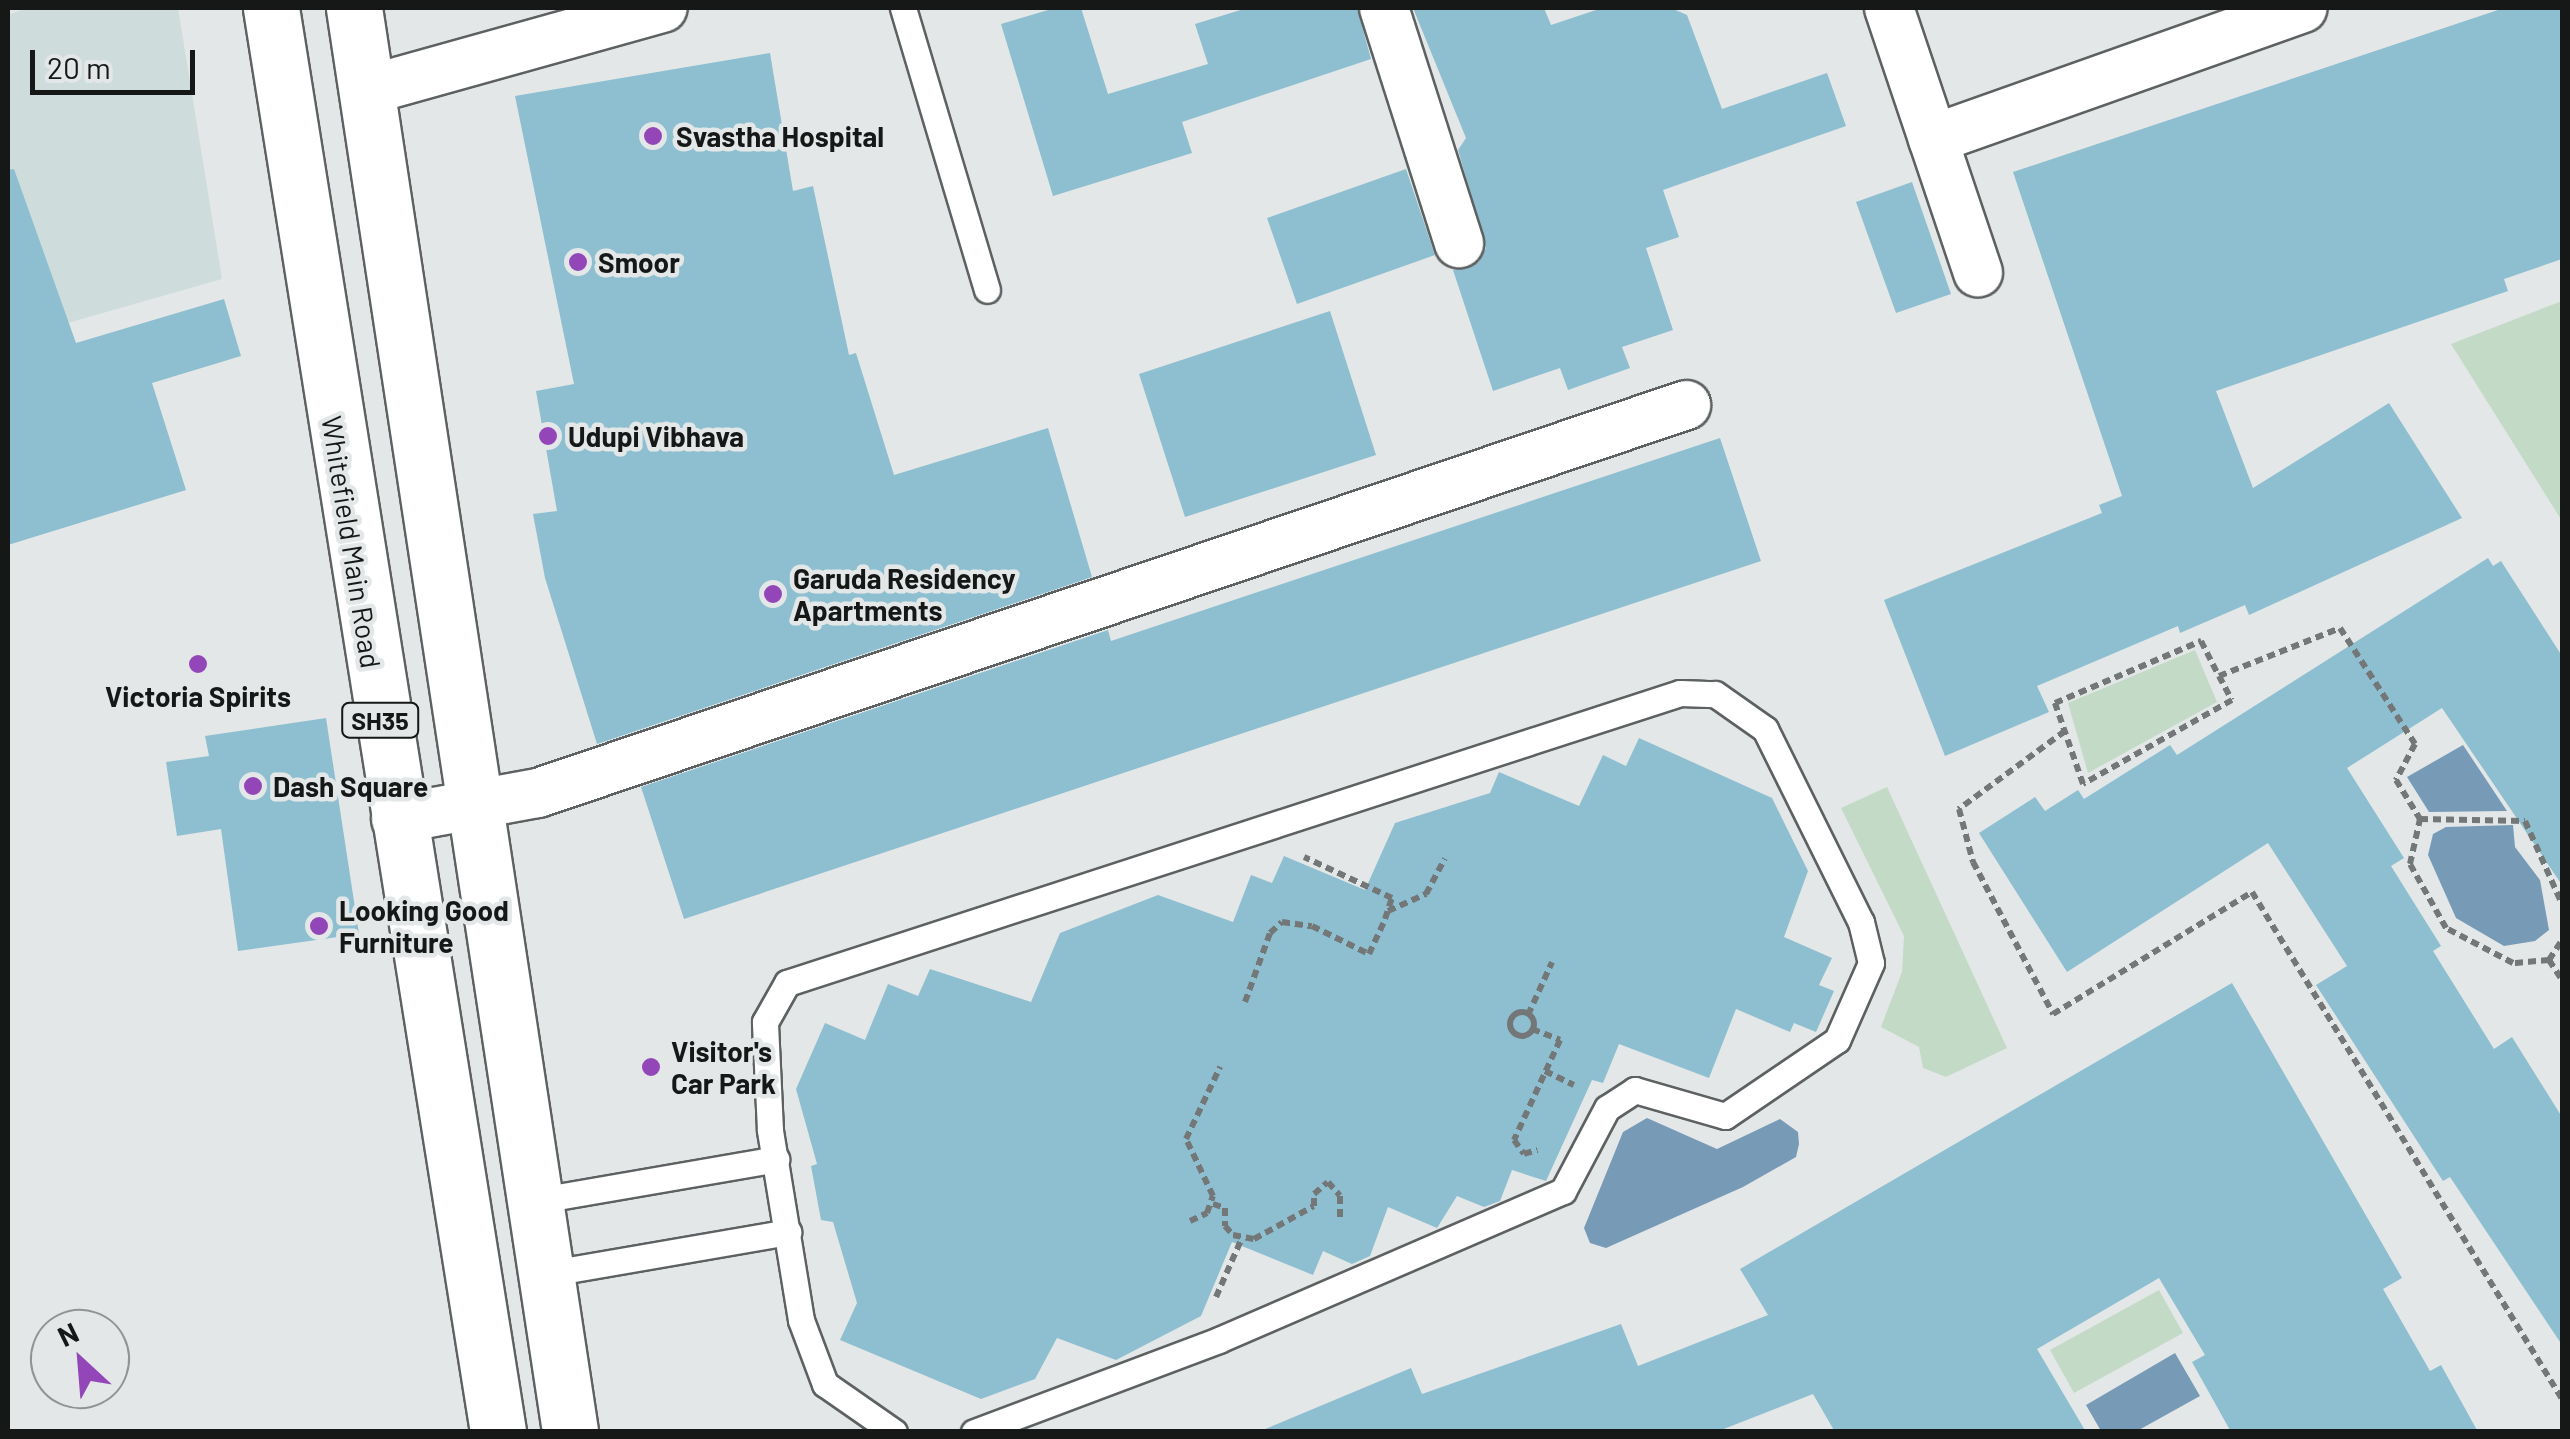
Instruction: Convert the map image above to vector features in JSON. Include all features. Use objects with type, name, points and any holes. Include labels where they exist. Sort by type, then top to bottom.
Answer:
[{"type":"main road","name":"Whitefield Main Road","points":[[271,8],[396,820],[498,1432]]},
{"type":"main road","name":"SH35","points":[[354,8],[570,1432]]},
{"type":"street","points":[[365,91],[663,8]]},
{"type":"street","points":[[1384,8],[1459,243]]},
{"type":"street","points":[[1889,8],[1978,272]]},
{"type":"street","points":[[1933,138],[2302,8]]},
{"type":"street","points":[[396,820],[478,808],[1686,405]]},
{"type":"lane","points":[[904,8],[987,290]]},
{"type":"lane","points":[[894,1432],[825,1384],[801,1320],[776,1159],[765,1022],[786,983],[1680,693],[1715,694],[1765,729],[1861,922],[1871,963],[1837,1040],[1724,1116],[1635,1090],[1607,1108],[1563,1191],[1219,1340],[974,1432]]},
{"type":"lane","points":[[534,1201],[776,1159]]},
{"type":"lane","points":[[545,1274],[788,1232]]},
{"type":"path","points":[[2219,676],[2340,628],[2415,744],[2396,780],[2420,819],[2410,864],[2446,928],[2513,963],[2550,960]]},
{"type":"path","points":[[2201,641],[2219,676],[2232,700],[2083,784],[2055,703],[2201,641]]},
{"type":"path","points":[[2065,732],[1959,808],[1973,862],[2053,1014],[2252,892],[2562,1399]]},
{"type":"path","points":[[2420,819],[2525,821],[2562,904]]},
{"type":"path","points":[[1246,1002],[1270,933],[1282,922],[1312,926],[1370,954],[1392,898],[1285,848]]},
{"type":"path","points":[[1388,911],[1426,894],[1445,859]]},
{"type":"path","points":[[2550,960],[2562,940]]},
{"type":"path","points":[[2550,960],[2562,980]]},
{"type":"path","points":[[1532,1029],[1528,1015],[1552,962]]},
{"type":"path","points":[[1528,1015],[1517,1013],[1510,1026],[1522,1036],[1532,1029]]},
{"type":"path","points":[[1532,1029],[1560,1040],[1514,1140],[1524,1154],[1538,1150]]},
{"type":"path","points":[[1220,1067],[1186,1139],[1213,1204],[1225,1208],[1224,1226],[1240,1240]]},
{"type":"path","points":[[1546,1071],[1579,1087],[1576,1096]]},
{"type":"path","points":[[1209,1314],[1240,1240],[1314,1206],[1314,1194],[1328,1182],[1340,1196],[1340,1219]]},
{"type":"path","points":[[1190,1221],[1213,1204]]},
{"type":"shaded area","points":[[27,8],[178,8],[222,279],[8,340],[8,15]]},
{"type":"green space","points":[[2562,301],[2562,521],[2451,344]]},
{"type":"green space","points":[[2195,650],[2217,702],[2088,773],[2068,703]]},
{"type":"green space","points":[[1887,787],[2007,1048],[1946,1077],[1923,1068],[1919,1047],[1881,1027],[1902,972],[1904,936],[1841,808]]},
{"type":"green space","points":[[2159,1290],[2183,1333],[2074,1393],[2050,1350]]},
{"type":"water","points":[[2463,745],[2507,811],[2429,812],[2407,777]]},
{"type":"water","points":[[2513,825],[2515,847],[2540,880],[2549,930],[2535,941],[2504,946],[2456,918],[2428,855],[2433,834],[2446,827]]},
{"type":"water","points":[[1647,1118],[1717,1149],[1780,1119],[1798,1132],[1799,1144],[1796,1157],[1743,1187],[1606,1248],[1590,1243],[1584,1228],[1623,1132]]},
{"type":"water","points":[[2175,1353],[2200,1396],[2137,1431],[2101,1431],[2086,1405]]},
{"type":"building","points":[[1055,8],[1081,8],[1108,94],[1208,64],[1195,24],[1247,8],[1357,8],[1371,59],[1182,122],[1192,153],[1053,196],[1001,24]]},
{"type":"building","points":[[1413,8],[1544,8],[1551,25],[1602,8],[1671,8],[1687,15],[1722,109],[1827,73],[1846,126],[1663,190],[1679,237],[1646,248],[1673,330],[1622,347],[1630,368],[1568,390],[1560,368],[1493,391],[1453,270],[1479,262],[1486,248],[1458,150],[1466,138]]},
{"type":"building","points":[[2504,8],[2562,8],[2562,259],[2504,279],[2508,291],[2216,391],[2253,488],[2389,403],[2462,518],[2249,615],[2245,605],[2180,633],[2178,626],[2037,686],[2049,712],[1945,756],[1884,600],[2102,513],[2099,505],[2122,496],[2013,172]]},
{"type":"building","points":[[770,53],[793,191],[813,186],[849,355],[856,353],[894,475],[1048,428],[1092,577],[597,744],[545,578],[533,514],[557,511],[536,391],[574,384],[515,96]]},
{"type":"building","points":[[14,169],[76,343],[224,299],[241,356],[152,383],[186,490],[8,545],[8,170]]},
{"type":"building","points":[[1406,169],[1435,255],[1297,304],[1267,218]]},
{"type":"building","points":[[1912,182],[1951,294],[1896,313],[1856,202]]},
{"type":"building","points":[[1330,311],[1376,455],[1185,517],[1139,374]]},
{"type":"building","points":[[1720,438],[1761,561],[684,919],[641,787],[1108,630],[1111,641]]},
{"type":"building","points":[[2488,558],[2493,566],[2501,561],[2562,656],[2562,885],[2442,708],[2347,768],[2404,858],[2391,866],[2441,946],[2433,951],[2494,1049],[2512,1037],[2562,1117],[2562,1345],[2450,1177],[2443,1181],[2316,985],[2347,966],[2268,843],[2067,972],[1979,833],[2035,797],[2045,811],[2078,790],[2084,799],[2170,745],[2177,755]]},
{"type":"building","points":[[326,718],[359,934],[238,951],[221,829],[177,836],[166,762],[209,756],[205,736]]},
{"type":"building","points":[[1639,738],[1772,798],[1808,871],[1784,937],[1832,958],[1819,985],[1834,991],[1816,1032],[1794,1023],[1790,1032],[1736,1009],[1709,1078],[1619,1044],[1603,1083],[1592,1080],[1546,1181],[1512,1170],[1500,1201],[1484,1207],[1457,1196],[1437,1228],[1388,1207],[1370,1256],[1352,1264],[1323,1251],[1313,1275],[1232,1242],[1201,1316],[1116,1360],[1057,1338],[1035,1379],[981,1399],[840,1340],[857,1303],[833,1222],[821,1220],[811,1166],[817,1164],[796,1089],[825,1023],[865,1040],[888,984],[918,996],[930,969],[1031,1002],[1060,933],[1158,895],[1233,922],[1251,875],[1272,883],[1284,856],[1365,890],[1395,823],[1490,793],[1499,772],[1579,806],[1603,755],[1626,766]]},
{"type":"building","points":[[2232,983],[2402,1278],[2383,1289],[2430,1371],[2441,1365],[2478,1432],[2231,1432],[2192,1362],[2205,1355],[2159,1278],[2037,1349],[2086,1432],[1835,1432],[1813,1394],[1716,1432],[1258,1432],[1411,1368],[1422,1394],[1621,1324],[1638,1366],[1768,1315],[1740,1269]]},
{"type":"place","name":"Svastha Hospital","points":[[653,136]]},
{"type":"place","name":"Smoor","points":[[578,262]]},
{"type":"place","name":"Udupi Vibhava","points":[[548,436]]},
{"type":"place","name":"Garuda Residency Apartments","points":[[773,594]]},
{"type":"place","name":"Victoria Spirits","points":[[198,664]]},
{"type":"place","name":"Dash Square","points":[[253,786]]},
{"type":"place","name":"Looking Good Furniture","points":[[319,926]]},
{"type":"place","name":"Visitor's Car Park","points":[[651,1067]]}]
